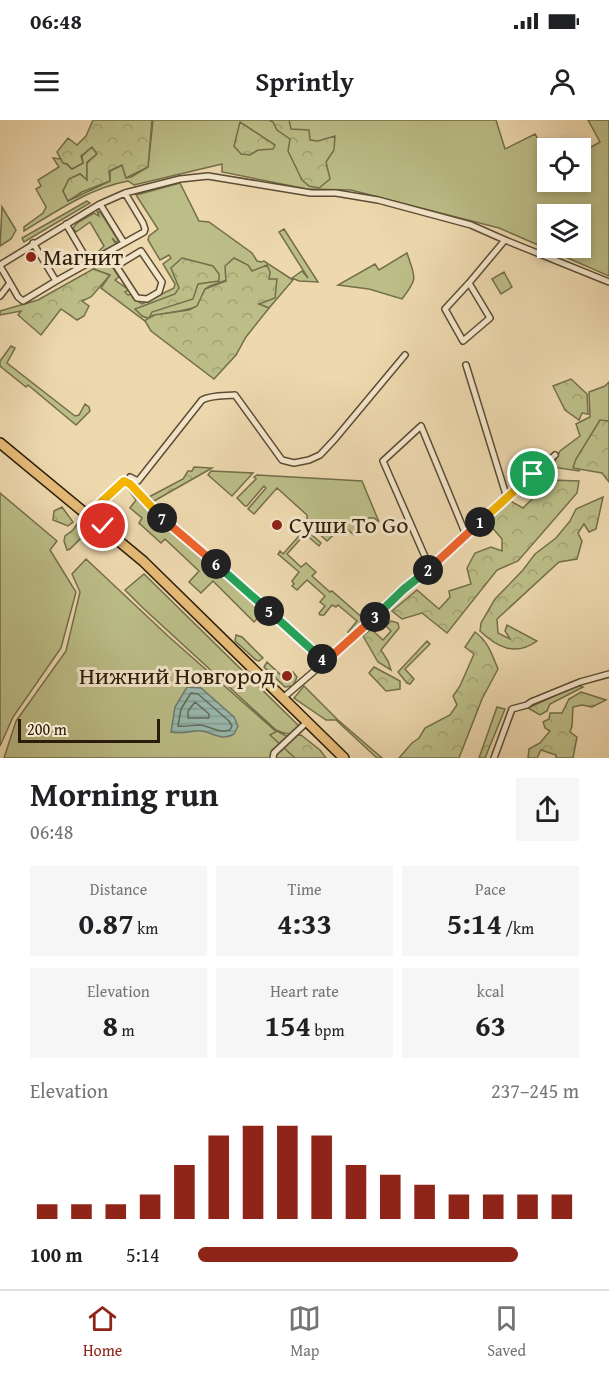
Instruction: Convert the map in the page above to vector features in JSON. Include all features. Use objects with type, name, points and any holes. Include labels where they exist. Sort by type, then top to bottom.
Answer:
[{"type":"main road","points":[[0,443],[124,543],[344,758]]},
{"type":"street","points":[[125,193],[145,229],[144,232],[23,301],[18,297],[0,266],[33,243],[100,204],[125,193],[180,179],[208,176],[311,194],[336,193],[383,201],[471,225],[609,282]]},
{"type":"street","points":[[100,204],[124,243]]},
{"type":"street","points":[[66,224],[89,263]]},
{"type":"street","points":[[469,283],[490,318],[463,341],[445,309],[505,240]]},
{"type":"street","points":[[33,243],[56,281]]},
{"type":"street","points":[[107,252],[116,266],[137,298],[147,299],[159,292],[162,282],[141,251],[116,266]]},
{"type":"street","points":[[0,296],[10,283]]},
{"type":"street","points":[[130,477],[138,482],[202,400],[235,395],[282,460],[294,463],[309,460],[320,455],[335,439],[405,355]]},
{"type":"street","points":[[466,365],[507,498]]},
{"type":"street","points":[[430,568],[383,461],[421,426],[466,535]]},
{"type":"street","points":[[284,697],[555,455]]},
{"type":"street","points":[[88,514],[124,481],[130,484],[173,528],[325,662]]},
{"type":"street","points":[[494,758],[512,709],[527,705],[579,682],[608,674]]},
{"type":"street","points":[[273,758],[274,753],[307,722]]},
{"type":"green space","points":[[93,120],[152,120],[148,167],[126,178],[122,165],[109,171],[110,181],[82,192],[68,201],[63,191],[69,179],[80,174],[87,180],[87,163],[97,154],[92,147],[81,156],[83,163],[72,169],[63,163],[57,152],[68,138],[77,145],[86,136]]},
{"type":"green space","points":[[153,120],[496,120],[505,149],[535,134],[537,138],[537,192],[591,192],[591,147],[600,142],[588,120],[609,120],[609,276],[568,258],[591,258],[591,204],[537,204],[537,245],[499,228],[351,190],[307,189],[222,172],[222,164],[134,185],[128,181],[114,184],[74,201],[24,231],[24,227],[43,213],[46,207],[36,189],[41,186],[38,180],[59,167],[53,158],[61,159],[72,169],[83,163],[82,156],[92,147],[97,154],[87,162],[87,180],[80,174],[69,179],[63,191],[68,201],[110,181],[110,171],[122,165],[126,178],[148,167]]},
{"type":"green space","points":[[269,120],[289,120],[291,129],[309,130],[310,140],[318,141],[335,136],[334,150],[326,162],[330,179],[319,188],[309,186],[302,180],[288,151],[290,139],[277,130],[273,122]]},
{"type":"green space","points":[[240,122],[275,145],[273,149],[258,150],[250,155],[241,154],[234,146]]},
{"type":"green space","points":[[180,183],[199,221],[209,222],[252,253],[257,261],[264,261],[293,280],[269,308],[258,304],[269,279],[252,271],[205,289],[198,306],[145,321],[101,288],[110,275],[93,269],[108,260],[119,277],[115,280],[129,290],[125,292],[128,295],[132,294],[142,304],[174,288],[175,284],[163,264],[171,258],[169,255],[160,260],[148,240],[149,236],[158,229],[136,195]]},
{"type":"green space","points":[[87,201],[90,203],[24,242],[22,238]]},
{"type":"green space","points":[[2,207],[16,230],[11,239],[0,246]]},
{"type":"green space","points":[[97,211],[101,213],[118,240],[117,243],[112,238],[116,244],[94,256],[104,246],[90,222],[76,232],[73,228],[94,213],[99,216]]},
{"type":"green space","points":[[284,229],[318,282],[299,281],[292,278],[302,271],[308,278],[279,232]]},
{"type":"green space","points":[[407,253],[414,277],[402,299],[369,289],[338,285],[375,264],[379,270]]},
{"type":"green space","points":[[182,258],[213,266],[219,274],[219,281],[198,284],[193,299],[152,312],[149,318],[154,315],[189,310],[197,306],[205,289],[226,281],[225,266],[234,258],[248,265],[252,271],[267,265],[270,272],[269,279],[277,279],[275,298],[259,304],[269,308],[246,337],[236,355],[214,379],[151,331],[145,321],[148,318],[135,309],[175,294],[179,288],[171,268]]},
{"type":"green space","points":[[93,269],[110,275],[91,297],[82,301],[89,306],[84,316],[77,320],[61,309],[41,335],[18,315],[21,311],[0,315],[0,311],[38,300]]},
{"type":"green space","points":[[504,272],[512,287],[501,294],[492,279]]},
{"type":"green space","points":[[11,346],[15,348],[7,363],[75,416],[79,415],[85,404],[89,407],[90,411],[76,425],[28,385],[26,387],[0,366],[0,361]]},
{"type":"green space","points":[[571,379],[587,394],[588,414],[582,413],[579,420],[565,410],[553,386]]},
{"type":"green space","points":[[609,382],[609,435],[593,443],[579,471],[552,467],[560,451],[580,436],[576,424],[590,417],[589,392]]},
{"type":"green space","points":[[600,420],[609,421],[609,482],[602,473],[573,468]]},
{"type":"green space","points":[[194,467],[212,468],[154,501],[149,497],[183,479]]},
{"type":"green space","points":[[211,471],[253,473],[232,496],[208,475]]},
{"type":"green space","points":[[257,475],[362,481],[379,522],[374,518],[368,518],[354,535],[343,526],[327,541],[307,523],[307,515],[277,488],[254,514],[248,509],[266,488],[264,486],[247,506],[237,498],[256,479],[254,477]]},
{"type":"green space","points":[[551,480],[579,481],[577,493],[518,561],[497,570],[447,633],[422,613],[402,619],[392,611],[417,590],[439,609],[450,597],[449,591],[471,584],[467,568],[475,553],[491,547],[502,551],[502,539],[489,524],[507,499],[523,508]]},
{"type":"green space","points":[[127,488],[186,545],[264,612],[254,622],[213,581],[201,593],[189,582],[199,571],[165,539],[161,543],[139,523],[142,518],[130,508],[136,500]]},
{"type":"green space","points":[[0,493],[57,541],[50,550],[76,592],[61,648],[13,717],[0,746]]},
{"type":"green space","points":[[603,497],[596,529],[589,532],[584,524],[578,533],[582,541],[577,559],[559,562],[497,619],[498,633],[510,639],[505,631],[507,625],[537,641],[529,646],[514,649],[493,642],[486,637],[480,631],[481,623],[495,599],[535,554],[556,538],[570,521],[576,509]]},
{"type":"green space","points":[[62,507],[73,522],[68,526],[53,520],[54,511]]},
{"type":"green space","points":[[78,523],[83,523],[90,529],[67,550],[65,536]]},
{"type":"green space","points":[[305,529],[321,543],[319,546],[305,534],[287,554],[301,567],[306,563],[316,572],[312,576],[365,620],[353,635],[348,632],[357,621],[338,605],[336,607],[332,605],[324,615],[320,615],[319,613],[325,606],[320,602],[325,596],[307,580],[297,590],[292,586],[294,584],[292,581],[299,572],[278,554],[280,551],[283,554]]},
{"type":"green space","points":[[86,559],[168,636],[306,758],[4,758],[16,721],[66,651],[80,592],[72,574]]},
{"type":"green space","points":[[144,574],[300,727],[289,734],[276,730],[143,608],[125,590]]},
{"type":"green space","points":[[391,621],[398,623],[399,628],[381,650],[391,670],[378,662],[363,636],[371,629],[383,640],[391,631],[386,626]]},
{"type":"green space","points":[[475,632],[486,644],[498,669],[482,699],[459,758],[399,758],[419,738],[425,728],[450,715],[457,705],[453,696],[474,654],[465,647]]},
{"type":"green space","points":[[236,635],[242,637],[263,658],[256,660],[235,641]]},
{"type":"green space","points":[[427,641],[430,644],[405,669],[414,679],[410,684],[407,683],[398,672]]},
{"type":"green space","points":[[267,662],[283,677],[293,672],[297,677],[293,686],[285,687],[264,667]]},
{"type":"green space","points":[[374,667],[400,681],[400,689],[386,691],[369,673]]},
{"type":"green space","points":[[578,685],[583,687],[550,704],[547,711],[540,715],[528,708]]},
{"type":"green space","points":[[304,686],[338,720],[382,758],[377,758],[336,720],[326,720],[294,698]]},
{"type":"green space","points":[[581,692],[606,700],[592,707],[582,705],[573,707],[570,732],[577,737],[573,758],[556,758],[556,755],[541,750],[537,758],[528,758],[529,749],[540,743],[550,731],[545,728],[543,722],[549,719],[550,713],[562,713],[569,699]]},
{"type":"green space","points":[[497,707],[505,709],[485,758],[479,758]]},
{"type":"green space","points":[[277,731],[286,736],[301,735],[320,750],[326,758],[295,758],[270,735]]},
{"type":"water","points":[[187,687],[201,688],[234,717],[238,726],[234,734],[224,737],[201,731],[171,732],[175,707]]},
{"type":"place","name":"Магнит","points":[[31,257]]},
{"type":"place","name":"Суши To Go","points":[[277,525]]},
{"type":"place","name":"Нижний Новгород","points":[[287,676]]},
{"type":"route","points":[[103,526],[88,514],[124,481],[130,484],[173,528],[325,662],[533,474]]}]
